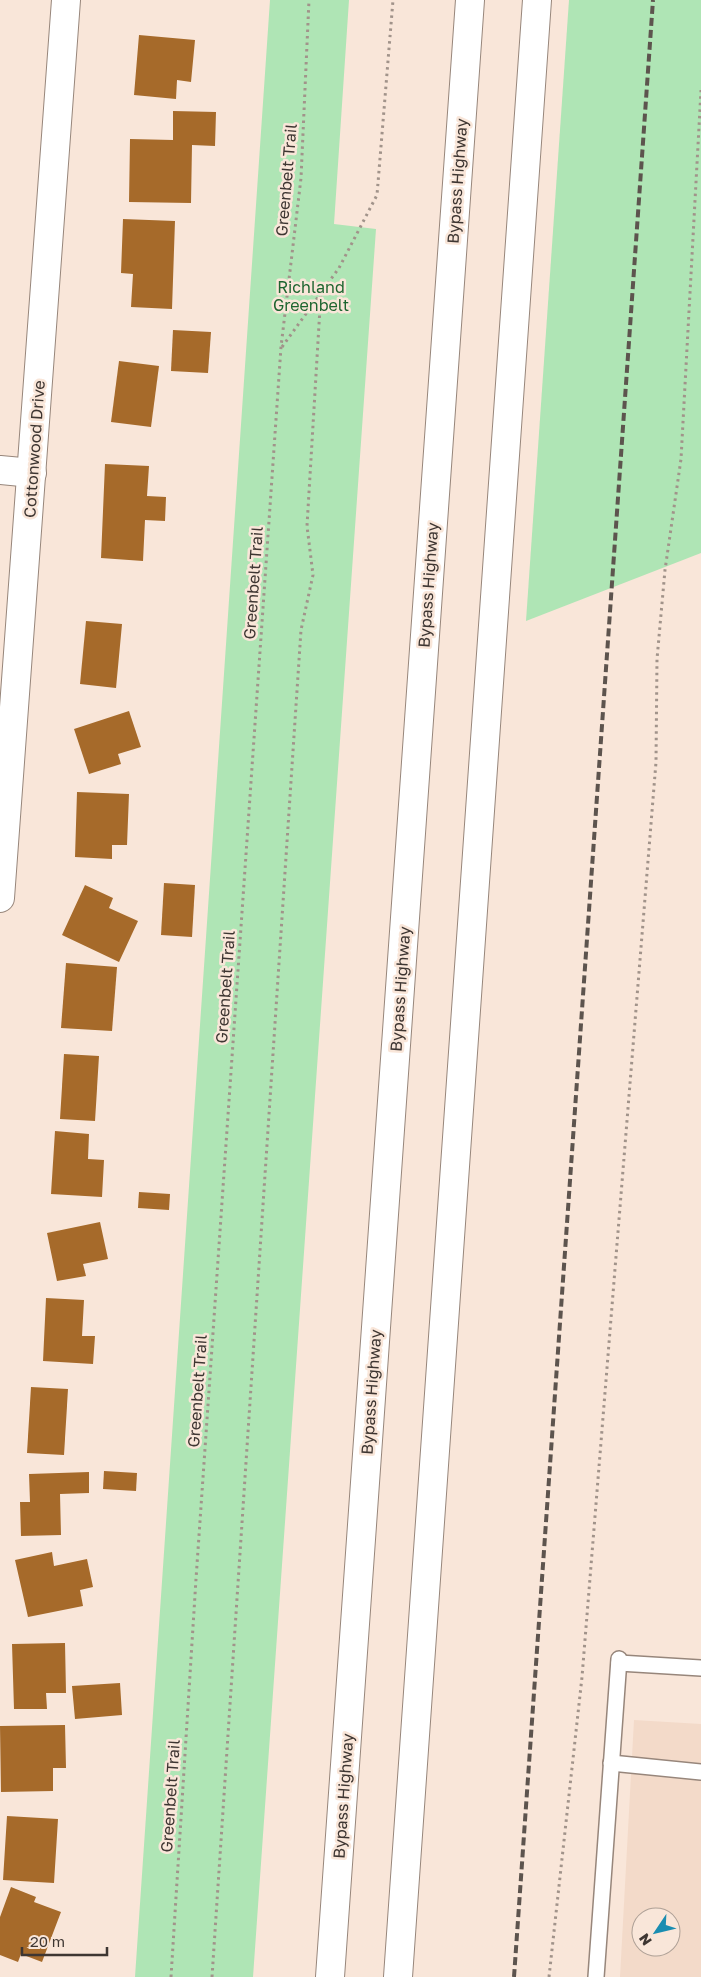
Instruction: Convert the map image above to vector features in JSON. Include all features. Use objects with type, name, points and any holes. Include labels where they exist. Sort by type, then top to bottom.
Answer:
[{"type":"main road","name":"Cottonwood Drive","points":[[0,898],[66,0]]},
{"type":"main road","name":"Bypass Highway","points":[[330,1977],[470,0]]},
{"type":"main road","points":[[398,1977],[537,0]]},
{"type":"main road","points":[[0,470],[32,473]]},
{"type":"lane","points":[[596,1977],[619,1661],[701,1668]]},
{"type":"lane","points":[[612,1763],[701,1772]]},
{"type":"path","name":"Greenbelt Trail","points":[[171,1977],[196,1579],[281,347],[301,178],[308,0]]},
{"type":"path","points":[[281,347],[339,268],[377,195],[393,0]]},
{"type":"path","points":[[549,1977],[582,1677],[656,762],[659,634],[681,459],[701,90]]},
{"type":"path","points":[[212,1977],[301,630],[313,576],[306,526],[321,291]]},
{"type":"shaded area","points":[[634,1720],[701,1724],[701,1977],[620,1977]]},
{"type":"green space","name":"Richland Greenbelt","points":[[270,0],[349,0],[334,224],[376,229],[253,1977],[135,1977]]},
{"type":"green space","points":[[569,0],[701,0],[701,553],[526,621]]},
{"type":"building","points":[[139,35],[195,40],[191,82],[177,80],[176,99],[134,95]]},
{"type":"building","points":[[173,111],[216,112],[215,146],[192,145],[191,203],[129,202],[130,139],[173,140]]},
{"type":"building","points":[[123,219],[175,221],[172,309],[131,307],[133,274],[121,273]]},
{"type":"building","points":[[173,330],[211,332],[208,373],[171,371]]},
{"type":"building","points":[[119,361],[159,366],[151,427],[111,422]]},
{"type":"building","points":[[105,464],[149,466],[147,496],[166,497],[165,521],[145,520],[143,561],[101,558]]},
{"type":"building","points":[[86,621],[122,624],[116,688],[80,684]]},
{"type":"building","points":[[129,711],[141,747],[118,754],[121,764],[89,774],[74,729]]},
{"type":"building","points":[[77,792],[129,794],[127,845],[112,845],[112,859],[75,857]]},
{"type":"building","points":[[164,883],[195,885],[192,937],[161,935]]},
{"type":"building","points":[[85,885],[113,898],[109,908],[138,921],[119,962],[62,935]]},
{"type":"building","points":[[66,963],[117,967],[112,1031],[61,1028]]},
{"type":"building","points":[[64,1054],[99,1056],[95,1121],[60,1119]]},
{"type":"building","points":[[55,1131],[89,1134],[88,1159],[104,1160],[102,1197],[51,1194]]},
{"type":"building","points":[[139,1192],[170,1194],[169,1210],[138,1208]]},
{"type":"building","points":[[100,1222],[108,1259],[83,1264],[86,1276],[57,1281],[47,1233]]},
{"type":"building","points":[[46,1298],[84,1300],[82,1336],[95,1336],[93,1364],[43,1361]]},
{"type":"building","points":[[31,1387],[68,1389],[64,1455],[27,1453]]},
{"type":"building","points":[[104,1471],[137,1473],[136,1491],[103,1489]]},
{"type":"building","points":[[89,1472],[89,1493],[60,1494],[61,1535],[21,1536],[20,1502],[30,1502],[29,1474]]},
{"type":"building","points":[[52,1552],[54,1566],[87,1559],[93,1587],[80,1590],[83,1606],[28,1617],[15,1560]]},
{"type":"building","points":[[65,1643],[66,1693],[46,1693],[47,1709],[14,1709],[12,1644]]},
{"type":"building","points":[[120,1683],[122,1715],[75,1719],[72,1686]]},
{"type":"building","points":[[65,1725],[66,1768],[53,1768],[53,1791],[1,1792],[0,1726]]},
{"type":"building","points":[[7,1816],[58,1819],[54,1883],[3,1880]]},
{"type":"building","points":[[11,1887],[36,1897],[34,1902],[61,1912],[42,1962],[21,1954],[18,1962],[0,1955],[0,1917]]},
{"type":"railway","points":[[514,1977],[653,0]]}]
